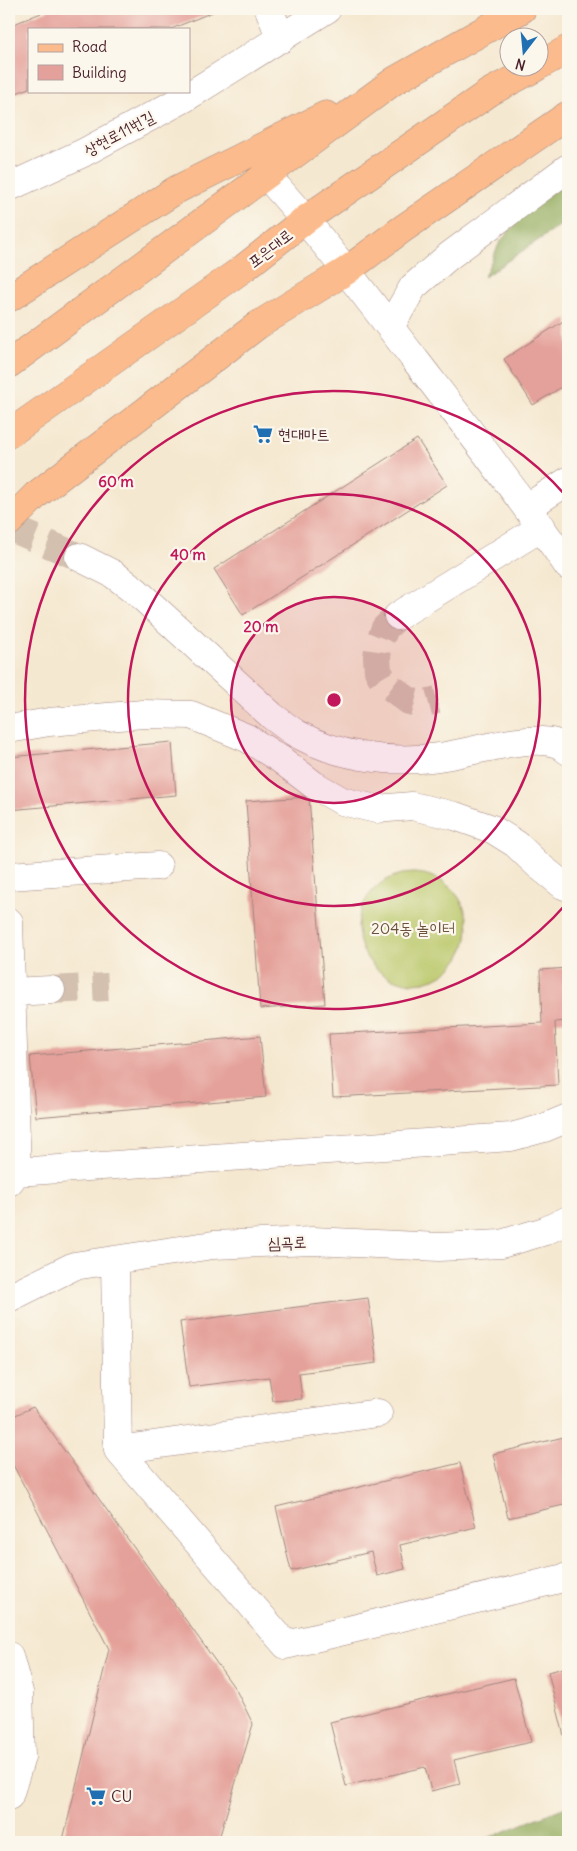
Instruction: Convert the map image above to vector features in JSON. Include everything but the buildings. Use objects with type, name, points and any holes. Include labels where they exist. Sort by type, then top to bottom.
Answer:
[{"type":"main road","points":[[9,298],[176,190],[394,81],[522,9]]},
{"type":"main road","points":[[550,60],[568,50]]},
{"type":"main road","name":"포은대로","points":[[9,434],[244,268],[306,219],[490,92],[516,78]]},
{"type":"main road","points":[[9,364],[394,81]]},
{"type":"main road","points":[[10,521],[36,495],[258,325],[346,271],[401,230],[568,115]]},
{"type":"street","points":[[269,9],[281,39]]},
{"type":"street","name":"상현로11번길","points":[[9,187],[82,153],[185,98],[328,9]]},
{"type":"street","points":[[390,327],[413,287],[449,256],[568,168]]},
{"type":"street","points":[[266,175],[306,219],[390,327],[535,517],[568,566]]},
{"type":"street","points":[[398,616],[535,517],[568,481]]},
{"type":"street","points":[[79,557],[113,574],[136,591],[272,716],[298,734],[332,749],[366,757],[431,758],[533,740],[556,743],[568,751]]},
{"type":"street","points":[[9,728],[49,722],[143,714],[191,715],[247,738],[280,759],[314,785],[342,801],[376,809],[412,806],[455,816],[492,829],[516,844],[538,865],[568,887]]},
{"type":"street","points":[[9,876],[158,866]]},
{"type":"street","points":[[9,922],[13,1177],[511,1137],[544,1128],[568,1118]]},
{"type":"street","points":[[11,992],[51,990]]},
{"type":"street","name":"심곡로","points":[[9,1298],[74,1266],[213,1245],[314,1241],[439,1247],[501,1244],[545,1232],[568,1220]]},
{"type":"street","points":[[115,1260],[118,1450],[286,1645],[568,1577]]},
{"type":"street","points":[[118,1450],[378,1413]]},
{"type":"street","points":[[9,1656],[19,1692],[21,1757],[9,1796]]},
{"type":"green space","points":[[568,181],[568,220],[484,277],[500,242],[529,208]]},
{"type":"green space","name":"204동 놀이터","points":[[413,873],[434,877],[452,889],[464,907],[468,928],[464,949],[452,967],[434,979],[413,983],[392,979],[374,967],[362,949],[358,928],[362,907],[374,889],[392,877]]},
{"type":"green space","points":[[568,1806],[568,1842],[478,1842]]},
{"type":"tunnel","points":[[9,527],[79,557]]},
{"type":"tunnel","points":[[398,616],[385,628],[379,643],[378,671],[385,683],[409,701],[421,704],[437,700]]},
{"type":"tunnel","points":[[51,990],[108,987]]},
{"type":"place","name":"현대마트","points":[[263,434]]},
{"type":"place","name":"CU","points":[[96,1796]]}]
